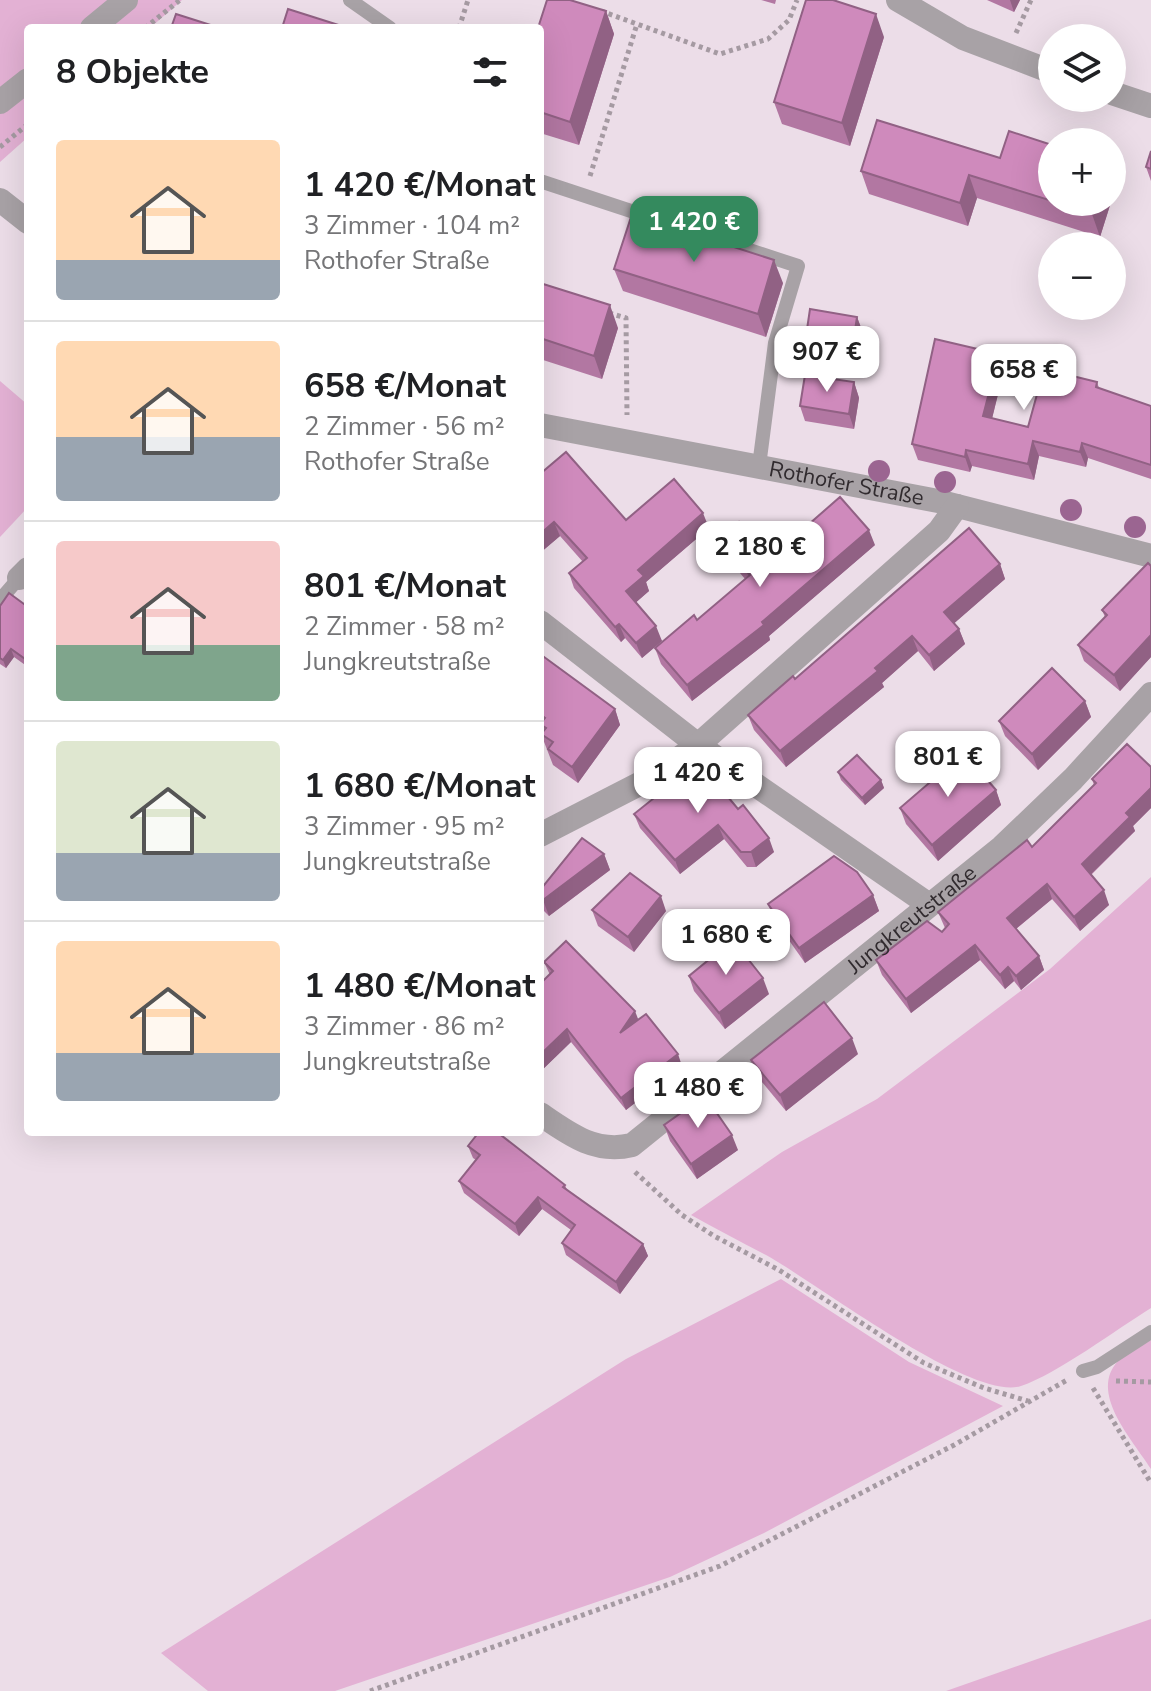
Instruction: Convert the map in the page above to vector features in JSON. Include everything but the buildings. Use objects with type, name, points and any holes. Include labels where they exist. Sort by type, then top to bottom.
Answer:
[{"type":"street","points":[[97,24],[126,0]]},
{"type":"street","points":[[898,0],[963,38],[1038,67]]},
{"type":"street","points":[[0,102],[24,83]]},
{"type":"street","points":[[1126,98],[1151,106]]},
{"type":"street","points":[[0,200],[24,219]]},
{"type":"street","name":"Rothofer Straße","points":[[544,426],[957,506],[1151,556]]},
{"type":"street","points":[[544,833],[649,779],[698,745],[939,531],[957,506]]},
{"type":"street","points":[[544,625],[698,745],[928,904]]},
{"type":"street","name":"Jungkreutstraße","points":[[615,1149],[632,1145],[698,1095],[928,904],[1002,847],[1073,779],[1151,694]]},
{"type":"street","points":[[544,1117],[591,1146],[615,1149]]},
{"type":"lane","points":[[350,0],[384,24]]},
{"type":"lane","points":[[544,182],[798,266],[775,343],[759,466]]},
{"type":"lane","points":[[0,600],[24,578]]},
{"type":"lane","points":[[1083,1371],[1097,1367],[1151,1332]]},
{"type":"path","points":[[150,24],[180,0]]},
{"type":"path","points":[[460,24],[468,0]]},
{"type":"path","points":[[597,10],[720,54],[768,39],[789,20],[797,0]]},
{"type":"path","points":[[584,196],[637,24]]},
{"type":"path","points":[[0,147],[24,127]]},
{"type":"path","points":[[597,309],[626,318],[628,442]]},
{"type":"path","points":[[615,1149],[625,1163],[682,1215],[714,1236],[779,1270],[924,1363],[1028,1402]]},
{"type":"path","points":[[370,1691],[720,1566],[942,1451],[1083,1371],[1151,1483]]},
{"type":"path","points":[[1091,1385],[1133,1379],[1151,1382]]},
{"type":"shaded area","points":[[0,0],[182,0],[155,24],[24,24],[24,141],[0,162]]},
{"type":"shaded area","points":[[0,381],[24,402],[24,511],[0,537]]},
{"type":"shaded area","points":[[1151,877],[1151,1308],[1036,1380],[1021,1386],[998,1386],[967,1376],[932,1359],[766,1255],[691,1215],[782,1152],[877,1099],[1050,969]]},
{"type":"shaded area","points":[[781,1279],[909,1362],[1003,1406],[764,1533],[670,1577],[335,1691],[208,1691],[161,1653],[626,1359]]},
{"type":"shaded area","points":[[1151,1340],[1151,1469],[1116,1416],[1108,1386],[1110,1373],[1119,1360]]},
{"type":"shaded area","points":[[1151,1619],[1151,1691],[946,1691]]}]
